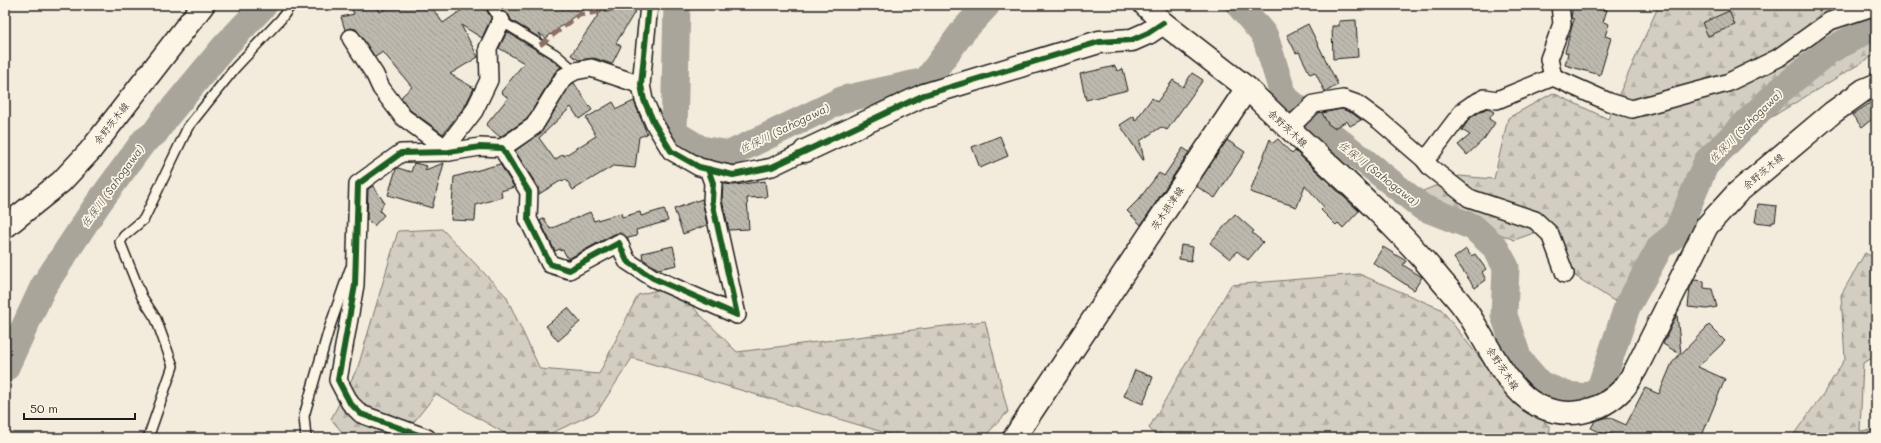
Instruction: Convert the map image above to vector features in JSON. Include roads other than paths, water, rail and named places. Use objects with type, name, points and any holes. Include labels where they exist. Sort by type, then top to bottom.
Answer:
[{"type":"main road","name":"余野茨木線","points":[[5,227],[61,182],[90,151],[203,5]]},
{"type":"main road","points":[[1145,5],[1163,23],[1246,88]]},
{"type":"main road","points":[[805,151],[924,95],[1099,42],[1132,40],[1148,33],[1163,23]]},
{"type":"main road","name":"余野茨木線","points":[[1246,88],[1414,246],[1466,311],[1510,381],[1520,394],[1536,404],[1554,412],[1580,414],[1605,403],[1624,389],[1636,369],[1707,226],[1736,193],[1832,112],[1864,90],[1876,85]]},
{"type":"main road","name":"茨木摂津線","points":[[1014,438],[1246,88]]},
{"type":"street","points":[[649,5],[641,85],[644,100],[654,123],[671,151],[699,167],[733,175],[772,167],[805,151]]},
{"type":"street","points":[[1553,77],[1549,59],[1562,24],[1560,5]]},
{"type":"street","points":[[1424,159],[1432,152],[1463,111],[1485,98],[1497,100],[1553,77],[1609,102],[1632,109],[1727,83],[1778,58],[1830,21],[1876,6]]},
{"type":"street","points":[[447,151],[474,111],[489,80],[488,48],[501,21]]},
{"type":"street","points":[[351,38],[375,75],[381,88],[402,117],[438,142],[447,151]]},
{"type":"street","points":[[427,438],[361,414],[350,403],[338,380],[355,285],[358,184],[401,153],[447,151],[480,147],[502,148],[534,126],[564,77],[575,71],[591,68],[641,85]]},
{"type":"street","points":[[1288,129],[1314,104],[1343,99],[1356,104],[1380,121],[1424,159],[1431,168],[1469,198],[1535,220],[1550,234],[1565,274]]},
{"type":"street","points":[[502,148],[529,192],[528,219],[550,264],[569,270],[619,243],[627,261],[653,278],[738,315],[712,201],[713,183],[708,169]]},
{"type":"lane","points":[[148,438],[173,366],[156,319],[142,297],[120,242],[124,236],[144,219],[188,128],[235,68],[281,19],[290,5]]},
{"type":"lane","points":[[490,5],[501,21],[555,54],[575,71]]},
{"type":"lane","points":[[306,438],[304,416],[329,329],[357,245]]},
{"type":"waterway","name":"佐保川 (Sahogawa)","points":[[5,369],[43,287],[97,205],[144,141],[155,133],[166,117],[224,47],[264,5]]},
{"type":"waterway","name":"佐保川 (Sahogawa)","points":[[677,5],[674,133],[701,149],[730,154],[844,99],[926,81],[963,31],[987,5]]},
{"type":"waterway","name":"佐保川 (Sahogawa)","points":[[1239,5],[1265,36],[1284,97],[1422,207],[1473,227],[1495,247],[1506,267],[1504,315],[1519,360],[1540,384],[1567,395],[1586,397],[1600,388],[1627,307],[1660,247],[1676,234],[1707,161],[1777,93],[1827,52],[1876,27]]}]
